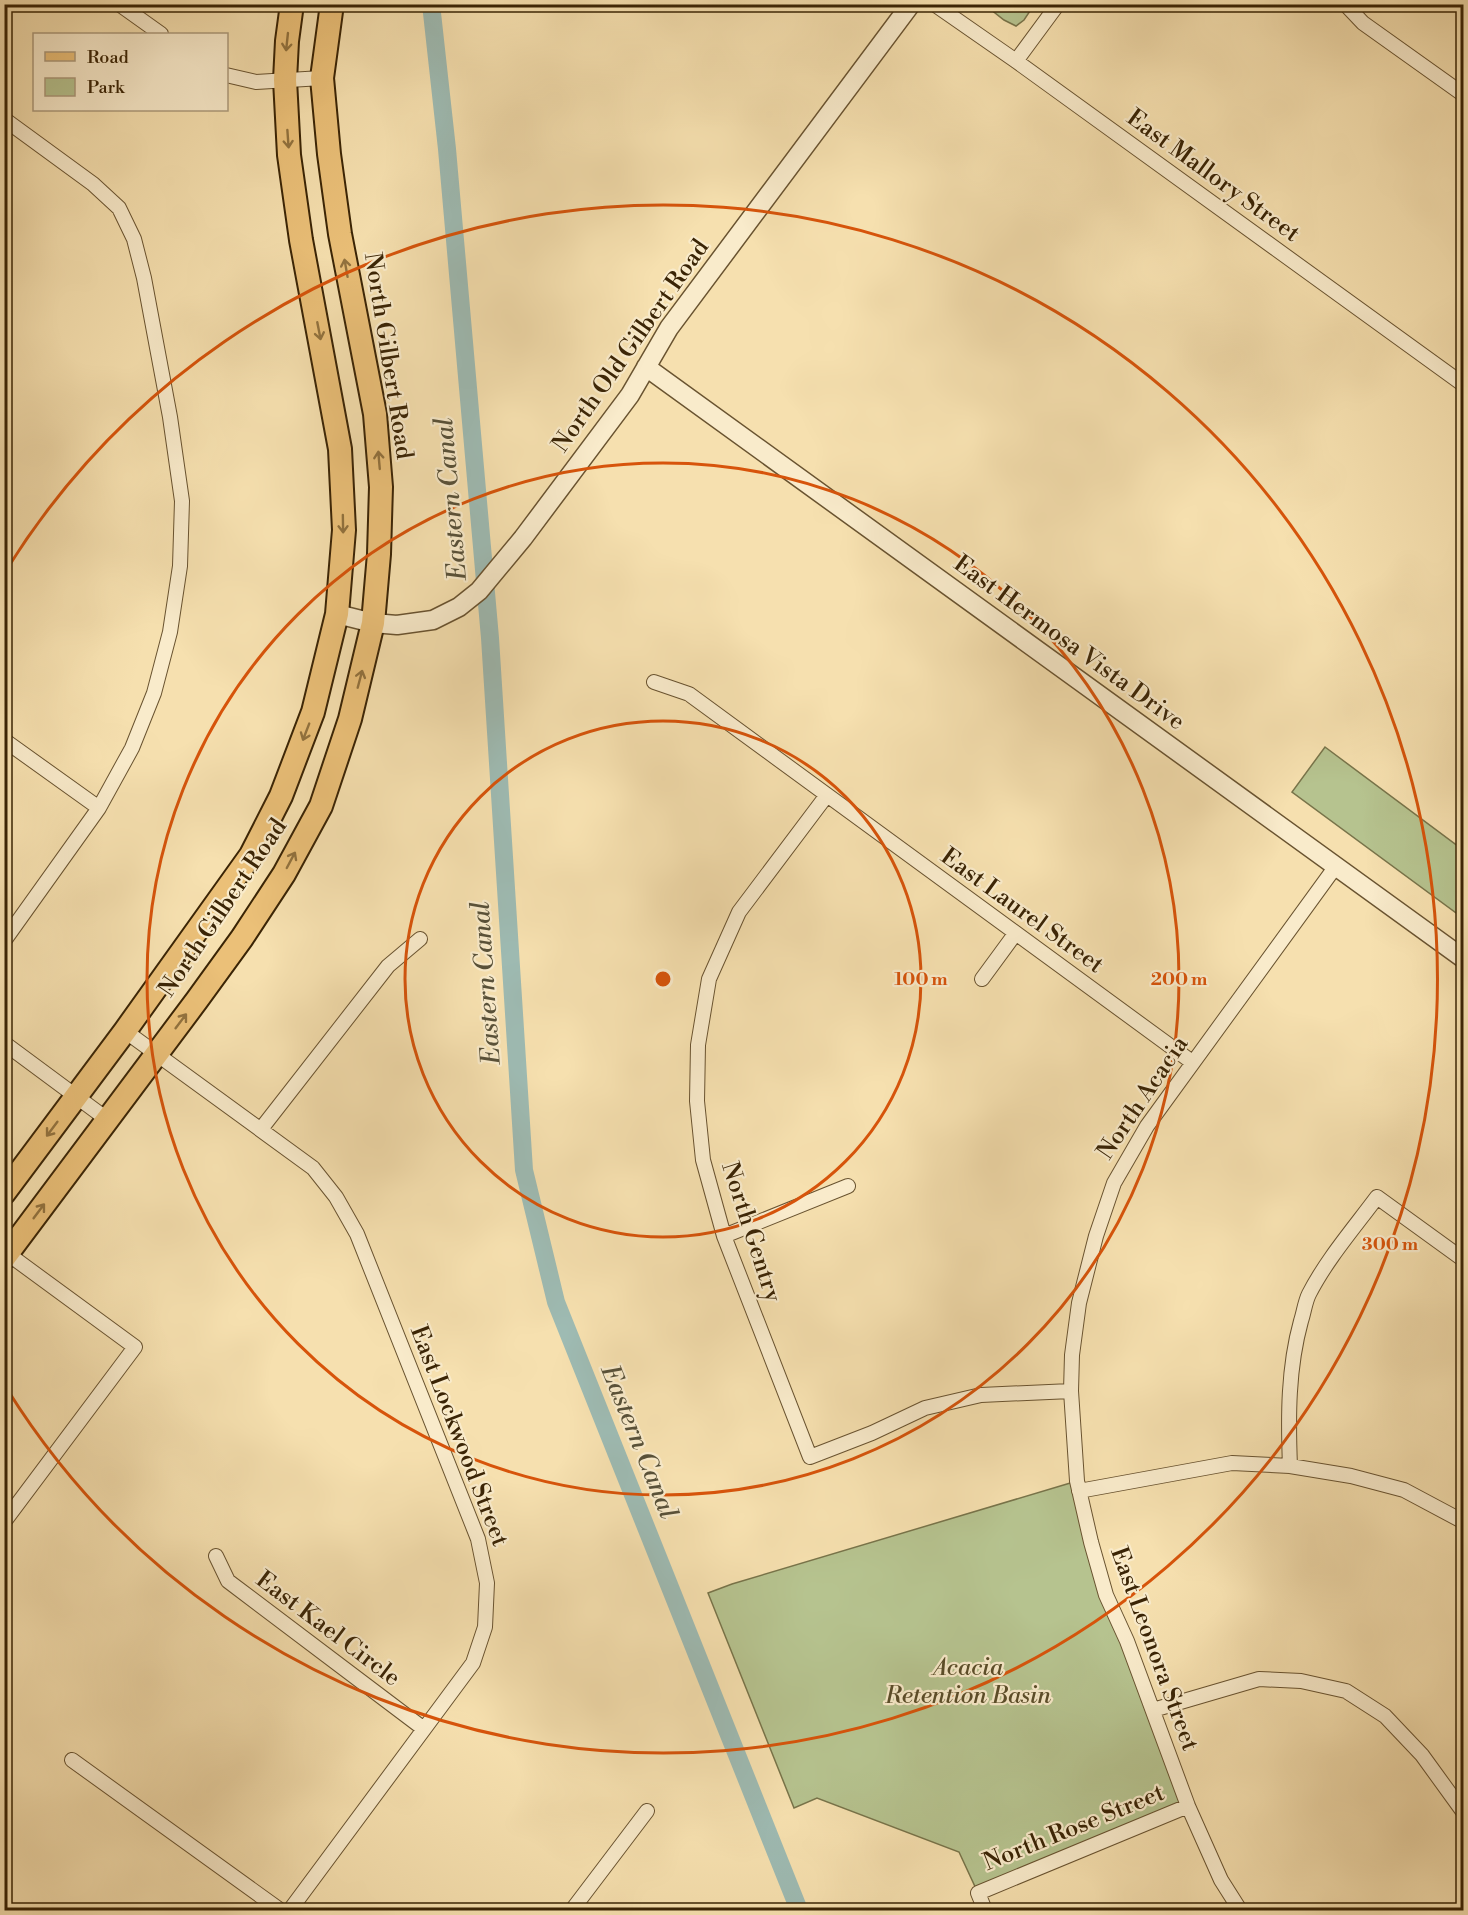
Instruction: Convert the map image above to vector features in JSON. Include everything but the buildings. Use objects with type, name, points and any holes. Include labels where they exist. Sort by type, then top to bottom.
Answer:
[{"type":"main road","name":"North Gilbert Road","points":[[4,1193],[125,1031],[251,855],[281,796],[313,712],[337,614],[344,530],[340,449],[301,240],[289,155],[285,80],[292,4]]},
{"type":"main road","name":"North Gilbert Road","points":[[6,1254],[156,1054],[284,874],[321,806],[349,723],[374,623],[381,487],[375,414],[340,234],[329,154],[322,78],[332,4]]},
{"type":"street","points":[[119,4],[160,33]]},
{"type":"street","name":"North Old Gilbert Road","points":[[337,614],[397,626],[433,620],[459,607],[479,591],[630,395],[669,328],[911,4]]},
{"type":"street","name":"East Mallory Street","points":[[934,4],[1464,385]]},
{"type":"street","points":[[1016,61],[1058,4]]},
{"type":"street","points":[[1345,4],[1363,23],[1464,95]]},
{"type":"street","points":[[228,75],[256,82],[322,78]]},
{"type":"street","points":[[4,118],[93,184],[118,208],[134,239],[142,268],[170,417],[182,501],[180,566],[170,632],[154,693],[132,748],[99,808],[4,941]]},
{"type":"street","name":"East Hermosa Vista Drive","points":[[646,367],[1464,959]]},
{"type":"street","name":"East Laurel Street","points":[[654,682],[689,694],[1192,1062]]},
{"type":"street","points":[[4,740],[99,808]]},
{"type":"street","name":"North Gentry","points":[[826,795],[739,912],[709,979],[698,1045],[696,1101],[703,1160],[724,1236],[810,1457],[872,1433],[925,1408],[981,1395],[1071,1391]]},
{"type":"street","name":"North Acacia","points":[[1071,1391],[1072,1355],[1079,1303],[1096,1236],[1114,1183],[1147,1126],[1336,866]]},
{"type":"street","points":[[982,979],[1015,934]]},
{"type":"street","points":[[261,1130],[388,966],[420,939]]},
{"type":"street","name":"East Lockwood Street","points":[[125,1031],[313,1167],[336,1197],[357,1234],[478,1539],[487,1583],[485,1627],[473,1663],[290,1911]]},
{"type":"street","points":[[4,1043],[108,1119]]},
{"type":"street","points":[[724,1236],[848,1186]]},
{"type":"street","points":[[1290,1466],[1288,1425],[1290,1385],[1295,1343],[1309,1296],[1342,1244],[1377,1197],[1464,1260]]},
{"type":"street","points":[[4,1522],[135,1347],[6,1254]]},
{"type":"street","name":"East Leonora Street","points":[[1071,1391],[1079,1491],[1107,1595],[1127,1641],[1188,1806],[1221,1880],[1240,1911]]},
{"type":"street","points":[[1079,1491],[1232,1463],[1290,1466],[1351,1476],[1404,1490],[1464,1522]]},
{"type":"street","name":"East Kael Circle","points":[[216,1556],[228,1581],[423,1729]]},
{"type":"street","points":[[1153,1710],[1259,1679],[1301,1681],[1346,1691],[1384,1716],[1422,1755],[1464,1813]]},
{"type":"street","points":[[72,1760],[280,1911]]},
{"type":"street","name":"North Rose Street","points":[[985,1911],[978,1893],[1188,1806]]},
{"type":"street","points":[[572,1911],[647,1810]]},
{"type":"green space","points":[[985,5],[1034,5],[1024,20],[1016,26]]},
{"type":"green space","points":[[1325,747],[1463,850],[1463,918],[1292,792]]},
{"type":"green space","name":"Acacia Retention Basin","points":[[1077,1481],[1091,1542],[1188,1806],[978,1893],[959,1852],[817,1798],[794,1808],[708,1593]]},
{"type":"waterway","name":"Eastern Canal","points":[[431,4],[447,149],[490,638],[524,1170],[556,1302],[799,1910]]}]
